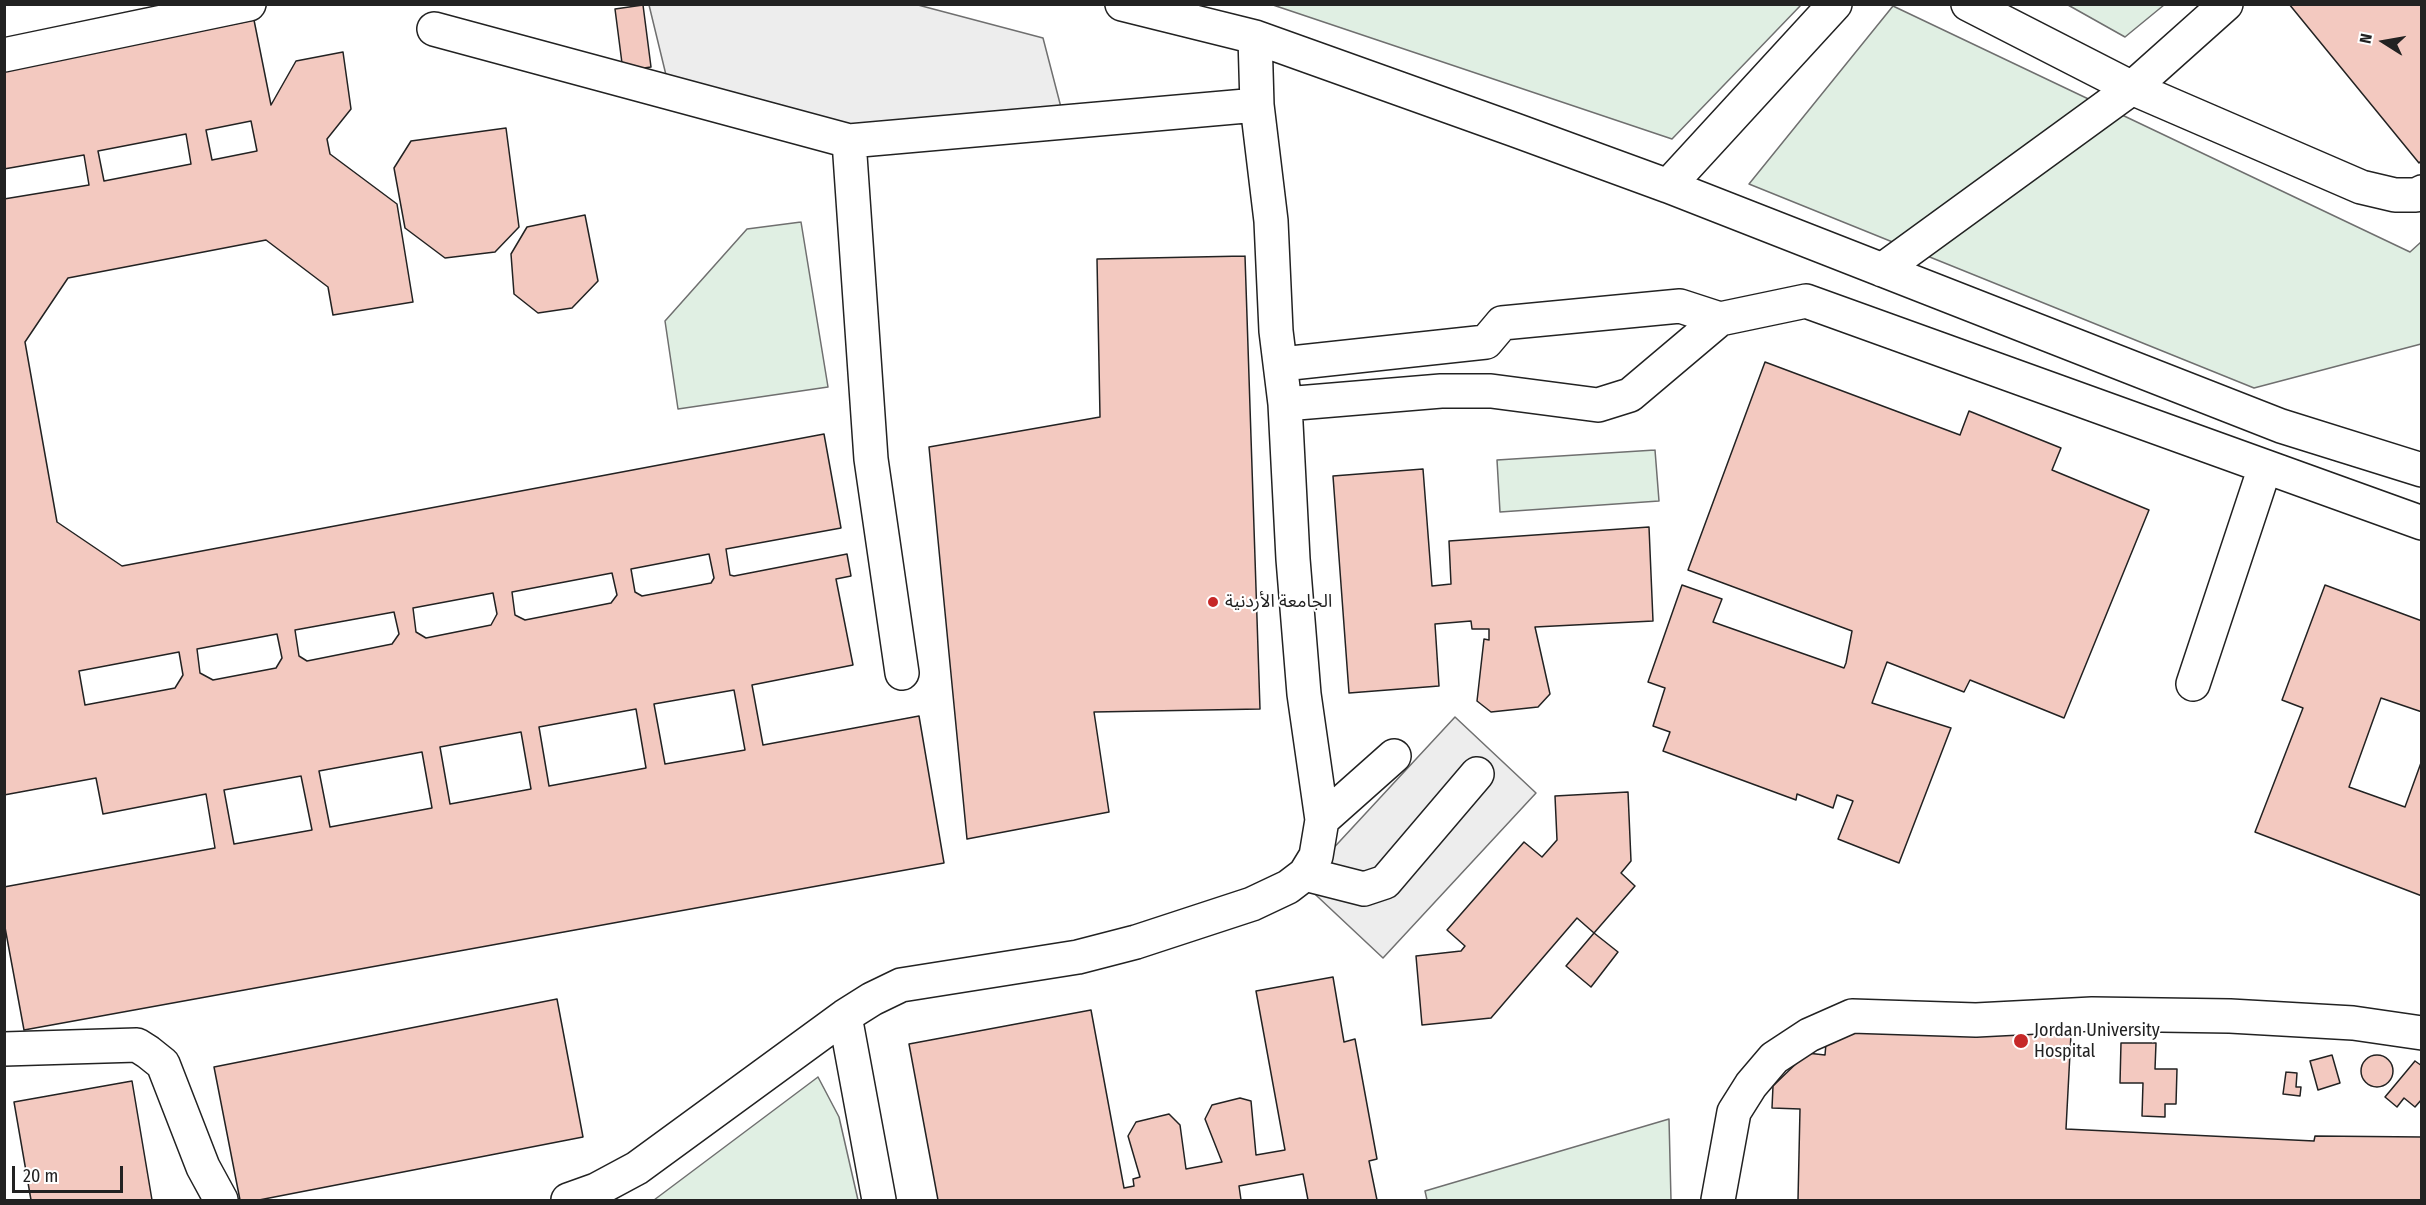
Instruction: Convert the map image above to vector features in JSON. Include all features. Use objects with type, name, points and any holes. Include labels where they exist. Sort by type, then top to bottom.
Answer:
[{"type":"street","points":[[4,55],[249,4]]},
{"type":"street","points":[[1122,4],[1255,37],[1668,186],[2281,426],[2421,470]]},
{"type":"street","points":[[1668,186],[1835,4]]},
{"type":"street","points":[[1968,4],[2132,87],[2361,187],[2395,195],[2416,195],[2421,192]]},
{"type":"street","points":[[1882,270],[2132,87],[2226,4]]},
{"type":"street","points":[[434,29],[849,141],[1257,105]]},
{"type":"street","points":[[568,1200],[596,1190],[637,1168],[845,1016],[901,985],[1078,957],[1181,929],[1252,904],[1288,887],[1305,874],[1316,856],[1322,820],[1303,683],[1293,559],[1282,364],[1276,331],[1270,221],[1257,105],[1255,37]]},
{"type":"street","points":[[849,141],[871,459],[902,673]]},
{"type":"street","points":[[1285,404],[1441,391],[1491,391],[1598,405],[1630,395],[1720,319],[1806,301],[2421,524]]},
{"type":"street","points":[[1282,364],[1486,342],[1502,324],[1680,306],[1720,319]]},
{"type":"street","points":[[1486,342],[1491,391]]},
{"type":"street","points":[[2193,684],[2265,467]]},
{"type":"street","points":[[1322,820],[1394,756]]},
{"type":"street","points":[[1305,874],[1364,889],[1385,882],[1477,774]]},
{"type":"street","points":[[1718,1200],[1734,1112],[1751,1085],[1774,1058],[1809,1035],[1852,1016],[1977,1020],[2092,1014],[2230,1016],[2352,1023],[2421,1033]]},
{"type":"street","points":[[845,1016],[879,1200]]},
{"type":"street","points":[[4,1049],[137,1046],[148,1052],[162,1064],[166,1072],[203,1167],[221,1200]]},
{"type":"green space","points":[[1801,4],[1672,139],[1273,5]]},
{"type":"green space","points":[[2068,5],[2164,5],[2125,37]]},
{"type":"green space","points":[[1893,6],[2410,252],[2421,242],[2421,344],[2254,388],[1749,184]]},
{"type":"green space","points":[[801,222],[828,387],[678,409],[665,321],[747,229]]},
{"type":"green space","points":[[1655,450],[1659,501],[1500,512],[1497,460]]},
{"type":"green space","points":[[818,1077],[839,1117],[858,1200],[654,1200]]},
{"type":"green space","points":[[1669,1119],[1671,1200],[1427,1200],[1425,1191]]},
{"type":"shaded area","points":[[649,5],[918,5],[1043,38],[1063,115],[846,125],[666,75]]},
{"type":"shaded area","points":[[1455,717],[1536,793],[1383,958],[1302,882]]},
{"type":"building","points":[[2289,4],[2422,4],[2422,160],[2419,163]]},
{"type":"building","points":[[643,5],[651,67],[623,71],[615,9]]},
{"type":"building","points":[[254,20],[271,105],[296,61],[343,52],[351,109],[327,139],[330,154],[397,204],[413,302],[333,315],[328,287],[266,240],[68,278],[25,342],[57,522],[122,566],[824,434],[841,528],[726,549],[730,575],[734,576],[847,554],[851,576],[836,579],[853,665],[752,685],[763,745],[919,716],[944,863],[24,1030],[4,922],[4,887],[215,848],[206,794],[103,814],[96,778],[4,795],[4,199],[89,185],[84,155],[4,169],[4,71]],"holes":[[[251,121],[257,151],[212,160],[206,130]],[[186,134],[191,164],[104,181],[98,151]],[[709,554],[714,578],[711,583],[642,596],[635,592],[631,569]],[[612,573],[617,595],[611,603],[525,620],[515,615],[512,592]],[[493,593],[497,614],[491,625],[426,638],[416,632],[413,608]],[[394,612],[399,634],[392,644],[307,661],[299,656],[295,630]],[[277,634],[282,658],[276,668],[213,680],[200,673],[197,649]],[[179,652],[183,675],[175,688],[85,705],[79,671]],[[734,690],[745,750],[665,764],[654,704]],[[636,709],[646,768],[549,786],[539,727]],[[521,732],[531,789],[450,804],[440,747]],[[422,752],[432,808],[330,827],[319,771]],[[301,776],[312,830],[234,844],[224,790]]]},
{"type":"building","points":[[506,128],[519,227],[495,252],[445,258],[405,228],[394,168],[411,141]]},
{"type":"building","points":[[585,215],[598,281],[572,308],[538,313],[514,294],[511,254],[527,227]]},
{"type":"building","points":[[1245,256],[1260,709],[1094,712],[1109,812],[967,839],[929,447],[1100,417],[1097,259]]},
{"type":"building","points":[[1765,362],[1960,435],[1969,411],[2061,448],[2052,470],[2149,510],[2064,718],[1970,680],[1964,692],[1887,662],[1872,703],[1951,728],[1899,863],[1838,839],[1853,801],[1837,795],[1833,808],[1797,794],[1796,800],[1663,751],[1670,732],[1653,726],[1665,688],[1648,682],[1682,585],[1722,599],[1713,622],[1844,668],[1846,663],[1852,631],[1688,570]]},
{"type":"building","points":[[1423,469],[1432,586],[1451,584],[1449,541],[1649,527],[1653,621],[1535,627],[1550,694],[1538,707],[1491,712],[1477,701],[1484,639],[1489,640],[1489,629],[1472,629],[1471,621],[1435,624],[1439,686],[1349,693],[1333,476]]},
{"type":"building","points":[[2325,585],[2422,621],[2422,712],[2381,698],[2349,787],[2405,807],[2422,760],[2422,896],[2255,832],[2303,708],[2282,700]]},
{"type":"building","points":[[1628,792],[1631,861],[1621,873],[1635,886],[1594,933],[1577,918],[1491,1018],[1422,1025],[1416,956],[1461,951],[1465,946],[1447,930],[1524,842],[1542,857],[1557,840],[1555,796]]},
{"type":"building","points":[[1594,933],[1618,952],[1591,987],[1566,966]]},
{"type":"building","points":[[1333,977],[1344,1042],[1355,1039],[1377,1159],[1369,1161],[1377,1200],[1308,1200],[1303,1174],[1239,1186],[1241,1200],[938,1200],[909,1044],[1091,1010],[1124,1188],[1134,1186],[1133,1179],[1140,1177],[1128,1136],[1136,1122],[1169,1114],[1180,1125],[1186,1169],[1222,1162],[1205,1119],[1212,1105],[1240,1098],[1251,1101],[1256,1155],[1285,1150],[1256,991]]},
{"type":"building","points":[[557,999],[583,1137],[259,1200],[240,1200],[214,1067]]},
{"type":"building","points":[[1827,1032],[2071,1034],[2066,1129],[2314,1141],[2315,1136],[2422,1137],[2422,1200],[1798,1200],[1800,1109],[1772,1108],[1773,1086],[1807,1053],[1825,1055]]},
{"type":"building","points":[[2121,1043],[2156,1043],[2155,1069],[2177,1069],[2176,1104],[2165,1104],[2165,1117],[2142,1116],[2143,1083],[2120,1083]]},
{"type":"building","points":[[2332,1055],[2340,1083],[2318,1090],[2310,1061]]},
{"type":"building","points":[[2377,1055],[2388,1060],[2393,1071],[2388,1082],[2377,1087],[2366,1082],[2361,1071],[2366,1060]]},
{"type":"building","points":[[2415,1061],[2422,1066],[2422,1099],[2415,1107],[2404,1098],[2397,1107],[2385,1097]]},
{"type":"building","points":[[2286,1072],[2297,1073],[2296,1087],[2301,1087],[2300,1096],[2283,1094]]},
{"type":"building","points":[[132,1081],[152,1200],[31,1200],[14,1102]]},
{"type":"place","name":"الجامعة الأردنية","points":[[1213,602]]},
{"type":"place","name":"Jordan University Hospital","points":[[2021,1041]]}]
